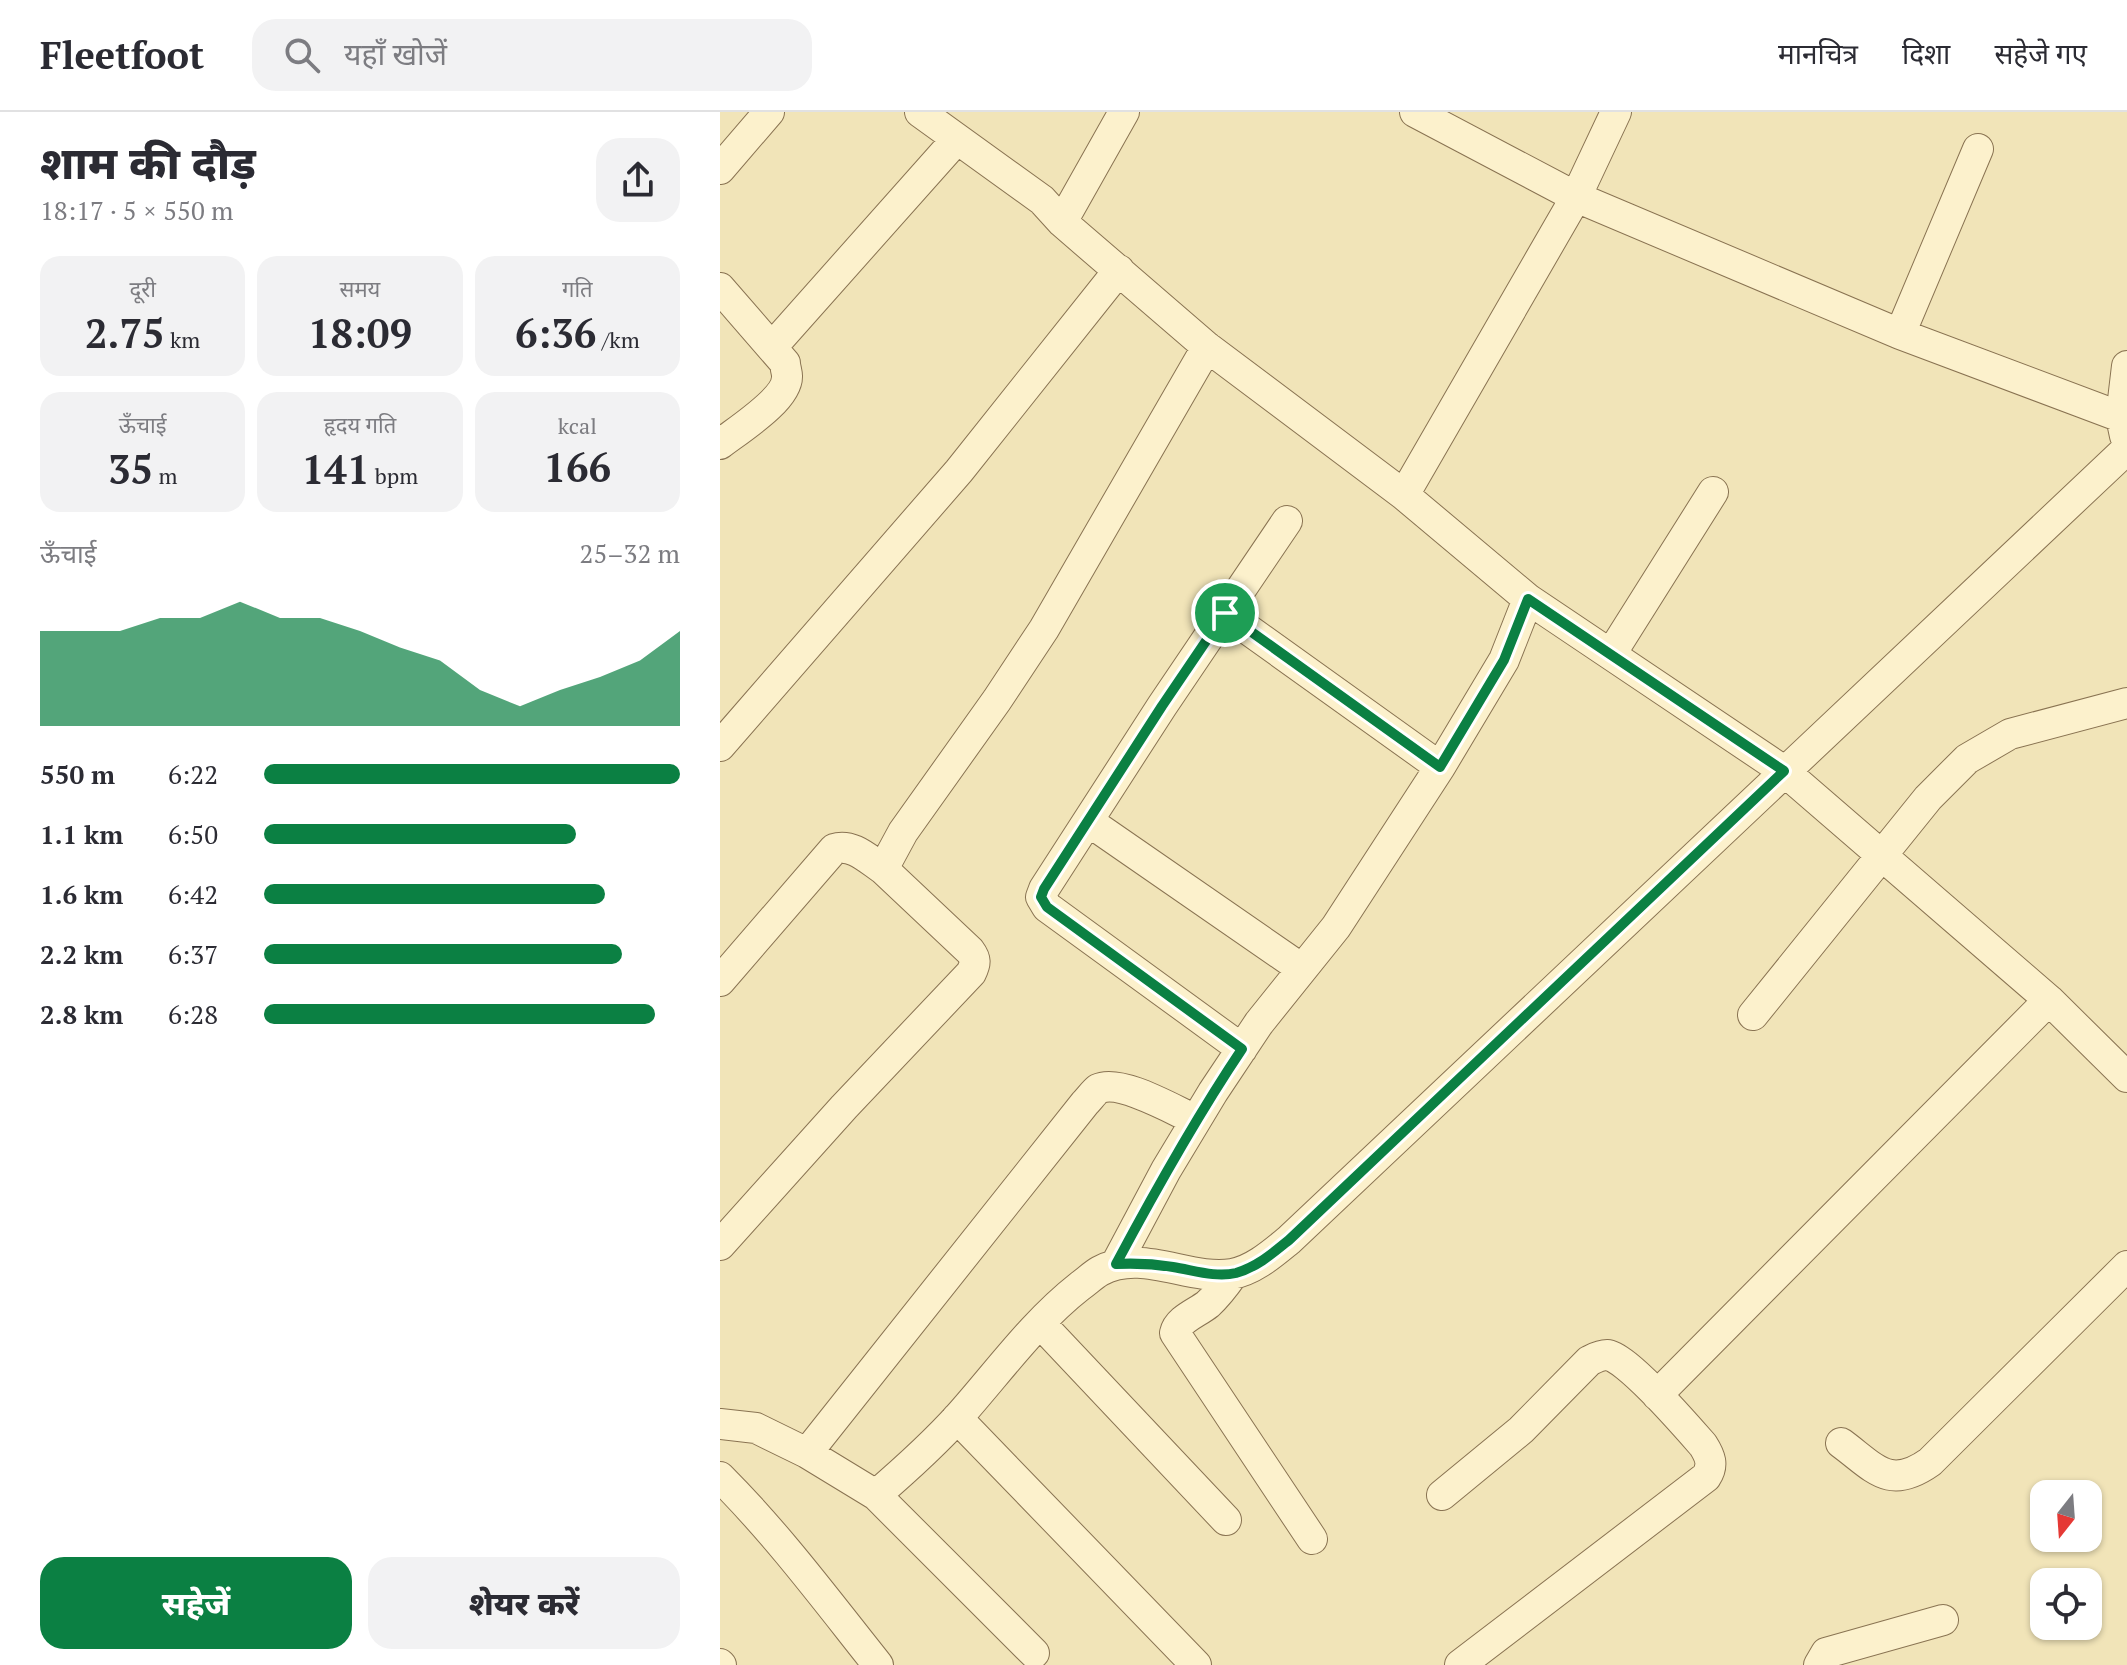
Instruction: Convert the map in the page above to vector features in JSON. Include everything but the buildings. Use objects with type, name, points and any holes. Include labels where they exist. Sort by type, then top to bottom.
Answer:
[{"type":"street","points":[[720,169],[769,112]]},
{"type":"street","points":[[920,112],[1042,200],[1062,222],[1207,347],[1404,495],[1528,599],[1784,771],[2049,1000],[2127,1077]]},
{"type":"street","points":[[1062,222],[1124,112]]},
{"type":"street","points":[[1415,112],[1576,197],[1900,334],[2121,417]]},
{"type":"street","points":[[1404,495],[1576,197],[1616,112]]},
{"type":"street","points":[[772,347],[957,139]]},
{"type":"street","points":[[1900,334],[1978,149]]},
{"type":"street","points":[[720,746],[959,471],[1119,270]]},
{"type":"street","points":[[720,288],[785,363],[788,378],[781,394],[720,444]]},
{"type":"street","points":[[883,869],[903,832],[1044,629],[1207,347]]},
{"type":"street","points":[[876,1495],[957,1418],[1040,1323],[1098,1272],[1116,1264],[1136,1263],[1211,1274],[1233,1274],[1262,1262],[1289,1240],[2127,450],[2121,417],[2127,366]]},
{"type":"street","points":[[1611,654],[1713,492]]},
{"type":"street","points":[[1242,1049],[1043,903],[1041,897],[1162,706],[1287,521]]},
{"type":"street","points":[[1116,1264],[1166,1170],[1242,1049],[1259,1023],[1336,927],[1440,767],[1504,660],[1528,599]]},
{"type":"street","points":[[1225,613],[1440,767]]},
{"type":"street","points":[[1753,1015],[1928,798],[1967,759],[2010,734],[2127,703]]},
{"type":"street","points":[[1088,821],[1302,969]]},
{"type":"street","points":[[720,981],[834,849],[843,846],[883,869],[975,957],[971,973],[844,1107],[720,1245]]},
{"type":"street","points":[[1657,1395],[2049,1000]]},
{"type":"street","points":[[807,1453],[1098,1089],[1111,1086],[1125,1088],[1196,1120]]},
{"type":"street","points":[[1841,1443],[1884,1475],[1916,1472],[1930,1462],[2127,1266]]},
{"type":"street","points":[[1233,1274],[1208,1304],[1176,1328],[1175,1333],[1312,1539]]},
{"type":"street","points":[[1040,1323],[1226,1520]]},
{"type":"street","points":[[1442,1495],[1521,1430],[1589,1361],[1598,1356],[1608,1355],[1619,1360],[1657,1395],[1709,1455],[1710,1472],[1706,1477],[1460,1665]]},
{"type":"street","points":[[957,1418],[1196,1665]]},
{"type":"street","points":[[720,1424],[756,1428],[807,1453],[876,1495],[1034,1653]]},
{"type":"street","points":[[720,1477],[805,1572],[878,1665]]},
{"type":"street","points":[[1819,1665],[1826,1653],[1943,1620]]},
{"type":"route","points":[[1528,599],[1784,771],[1289,1240],[1262,1262],[1233,1274],[1211,1274],[1170,1266],[1116,1264],[1166,1170],[1242,1049],[1047,907],[1041,897],[1225,613],[1440,767],[1504,660],[1528,599]]}]
